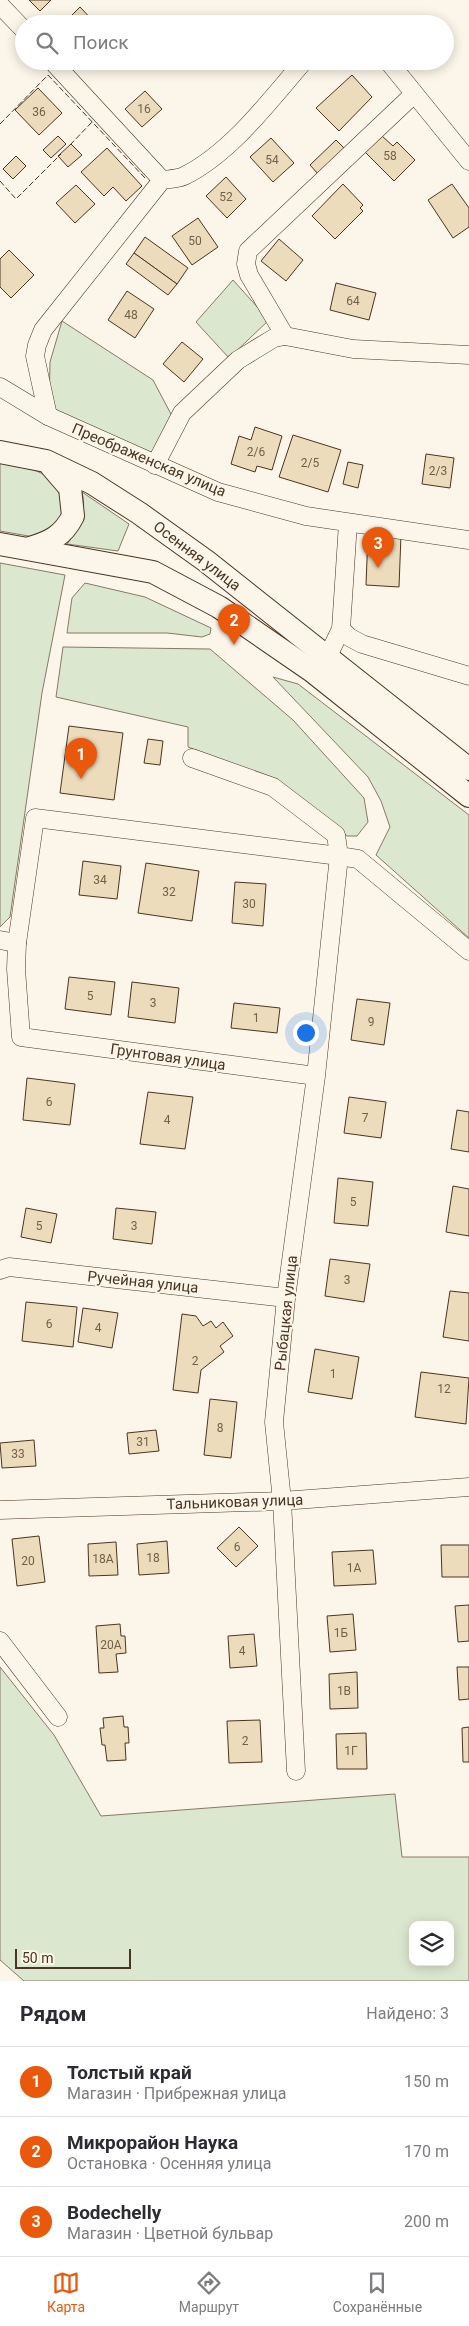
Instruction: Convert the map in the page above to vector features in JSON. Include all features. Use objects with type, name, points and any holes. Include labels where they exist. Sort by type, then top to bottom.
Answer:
[{"type":"main road","name":"Осенняя улица","points":[[0,452],[46,461],[92,483],[139,513],[206,561],[469,769]]},
{"type":"main road","points":[[30,548],[60,536],[73,516],[70,488],[46,461]]},
{"type":"main road","name":"Осенняя улица","points":[[0,544],[153,572],[219,607],[312,671],[469,796]]},
{"type":"street","points":[[0,5],[15,21]]},
{"type":"street","points":[[60,70],[162,180]]},
{"type":"street","points":[[48,416],[35,356],[43,330],[162,180],[182,177],[206,163],[246,126],[296,70]]},
{"type":"street","points":[[395,70],[469,161]]},
{"type":"street","points":[[285,336],[249,275],[246,264],[248,251],[414,94]]},
{"type":"street","points":[[156,465],[182,413],[238,360],[263,343],[285,336],[352,349],[469,355]]},
{"type":"street","name":"Преображенская улица","points":[[0,387],[48,416],[218,492],[306,516],[469,540]]},
{"type":"street","points":[[327,658],[341,629],[348,523]]},
{"type":"street","points":[[341,629],[349,637],[362,644],[469,676]]},
{"type":"street","name":"Рыбацкая улица","points":[[192,758],[272,787],[336,835],[338,856],[316,1076],[286,1298],[274,1422],[282,1501],[296,1771]]},
{"type":"street","points":[[8,942],[35,818],[358,859],[469,951]]},
{"type":"street","name":"Грунтовая улица","points":[[8,942],[16,969],[20,1038],[316,1076]]},
{"type":"street","name":"Ручейная улица","points":[[0,1270],[9,1267],[286,1298]]},
{"type":"street","name":"Тальниковая улица","points":[[0,1510],[282,1501],[469,1487]]},
{"type":"street","points":[[0,1641],[58,1717]]},
{"type":"green space","points":[[233,280],[269,320],[229,358],[196,322]]},
{"type":"green space","points":[[62,321],[153,380],[172,416],[153,453],[100,434],[49,410],[50,362]]},
{"type":"green space","points":[[0,463],[37,471],[52,481],[57,488],[61,501],[62,514],[59,524],[34,537],[0,531]]},
{"type":"green space","points":[[82,492],[129,524],[118,551],[67,544],[76,532],[81,520],[84,507]]},
{"type":"green space","points":[[0,563],[65,575],[42,693],[10,917],[0,927]]},
{"type":"green space","points":[[85,583],[145,597],[211,628],[210,634],[202,637],[167,633],[67,633],[72,598]]},
{"type":"green space","points":[[63,647],[210,649],[293,720],[364,798],[368,822],[357,836],[347,836],[272,779],[188,747],[188,727],[56,697]]},
{"type":"green space","points":[[273,677],[298,684],[469,815],[469,938],[376,855],[390,827],[381,801],[368,777]]},
{"type":"green space","points":[[0,1667],[54,1735],[101,1816],[395,1794],[402,1857],[469,1857],[469,1981],[24,1981],[0,1960]]},
{"type":"building","points":[[29,0],[51,0],[40,11]]},
{"type":"building","points":[[80,7],[88,15],[72,15]]},
{"type":"building","points":[[352,75],[372,97],[339,131],[316,108]]},
{"type":"building","points":[[38,88],[62,113],[39,135],[15,110]]},
{"type":"building","points":[[145,91],[162,109],[142,127],[125,109]]},
{"type":"building","points":[[58,136],[66,144],[51,158],[43,150]]},
{"type":"building","points":[[382,136],[393,146],[397,142],[415,160],[394,181],[365,152]]},
{"type":"building","points":[[271,138],[294,163],[273,182],[250,157]]},
{"type":"building","points":[[336,140],[345,149],[319,175],[310,165]]},
{"type":"building","points":[[71,144],[82,155],[68,167],[58,156]]},
{"type":"building","points":[[107,148],[142,186],[126,201],[113,187],[104,196],[81,172]]},
{"type":"building","points":[[16,156],[26,166],[13,179],[3,169]]},
{"type":"building","points":[[226,177],[246,199],[227,218],[206,196]]},
{"type":"building","points":[[343,184],[363,205],[360,208],[363,211],[335,239],[312,216]]},
{"type":"building","points":[[452,184],[469,208],[469,227],[453,238],[428,200]]},
{"type":"building","points":[[76,185],[95,204],[75,223],[56,203]]},
{"type":"building","points":[[198,218],[218,247],[192,265],[172,236]]},
{"type":"building","points":[[145,237],[188,268],[177,284],[134,253]]},
{"type":"building","points":[[279,239],[303,260],[286,281],[261,261]]},
{"type":"building","points":[[9,250],[34,275],[11,298],[0,287],[0,259]]},
{"type":"building","points":[[134,253],[177,284],[168,295],[126,264]]},
{"type":"building","points":[[336,283],[376,293],[369,320],[330,310]]},
{"type":"building","points":[[127,291],[154,309],[135,338],[108,320]]},
{"type":"building","points":[[182,342],[203,359],[184,382],[163,364]]},
{"type":"building","points":[[255,427],[282,436],[272,470],[257,466],[255,472],[231,464],[239,436],[251,440]]},
{"type":"building","points":[[293,435],[341,450],[328,492],[279,477]]},
{"type":"building","points":[[426,454],[454,458],[450,488],[422,484]]},
{"type":"building","points":[[348,462],[363,465],[358,488],[343,484]]},
{"type":"building","points":[[368,534],[401,535],[399,587],[366,585]]},
{"type":"building","points":[[69,726],[123,733],[114,800],[60,793]]},
{"type":"building","points":[[148,739],[163,741],[160,765],[144,763]]},
{"type":"building","points":[[83,861],[121,866],[117,899],[79,895]]},
{"type":"building","points":[[146,863],[199,871],[192,921],[138,913]]},
{"type":"building","points":[[235,882],[266,884],[263,926],[232,923]]},
{"type":"building","points":[[69,977],[115,982],[111,1015],[65,1009]]},
{"type":"building","points":[[132,982],[179,988],[175,1023],[128,1017]]},
{"type":"building","points":[[357,999],[390,1003],[384,1045],[351,1040]]},
{"type":"building","points":[[234,1003],[280,1008],[277,1033],[231,1028]]},
{"type":"building","points":[[27,1078],[75,1084],[70,1125],[23,1120]]},
{"type":"building","points":[[148,1092],[193,1097],[185,1149],[140,1144]]},
{"type":"building","points":[[349,1097],[386,1102],[381,1138],[344,1133]]},
{"type":"building","points":[[457,1110],[469,1112],[469,1152],[451,1149]]},
{"type":"building","points":[[338,1178],[373,1182],[368,1226],[334,1223]]},
{"type":"building","points":[[453,1186],[469,1189],[469,1236],[446,1232]]},
{"type":"building","points":[[26,1208],[57,1214],[51,1243],[21,1237]]},
{"type":"building","points":[[116,1208],[156,1212],[152,1244],[113,1239]]},
{"type":"building","points":[[330,1259],[370,1264],[364,1302],[325,1296]]},
{"type":"building","points":[[450,1291],[469,1293],[469,1341],[443,1337]]},
{"type":"building","points":[[26,1302],[77,1307],[73,1347],[22,1341]]},
{"type":"building","points":[[83,1308],[118,1313],[112,1348],[78,1342]]},
{"type":"building","points":[[182,1314],[196,1316],[203,1326],[211,1321],[216,1328],[223,1322],[233,1336],[220,1346],[224,1352],[201,1370],[198,1393],[173,1390]]},
{"type":"building","points":[[315,1349],[359,1357],[352,1399],[308,1392]]},
{"type":"building","points":[[421,1372],[469,1378],[466,1424],[415,1417]]},
{"type":"building","points":[[210,1399],[237,1402],[231,1458],[204,1455]]},
{"type":"building","points":[[156,1430],[159,1451],[129,1454],[127,1433]]},
{"type":"building","points":[[34,1440],[36,1466],[2,1468],[0,1443]]},
{"type":"building","points":[[239,1527],[258,1546],[236,1567],[217,1548]]},
{"type":"building","points":[[39,1536],[45,1582],[17,1586],[12,1539]]},
{"type":"building","points":[[167,1541],[169,1573],[139,1575],[137,1544]]},
{"type":"building","points":[[116,1542],[118,1575],[89,1576],[88,1544]]},
{"type":"building","points":[[441,1545],[469,1545],[469,1577],[442,1577]]},
{"type":"building","points":[[373,1550],[376,1584],[334,1586],[332,1552]]},
{"type":"building","points":[[469,1605],[469,1641],[458,1642],[455,1606]]},
{"type":"building","points":[[353,1614],[356,1650],[330,1652],[327,1616]]},
{"type":"building","points":[[120,1624],[121,1636],[125,1636],[126,1653],[116,1654],[118,1672],[99,1673],[96,1626]]},
{"type":"building","points":[[254,1634],[257,1666],[230,1668],[228,1636]]},
{"type":"building","points":[[457,1667],[469,1667],[469,1699],[459,1700]]},
{"type":"building","points":[[357,1672],[358,1708],[330,1709],[329,1674]]},
{"type":"building","points":[[123,1716],[124,1727],[128,1727],[129,1743],[125,1743],[126,1760],[107,1761],[105,1745],[102,1745],[100,1728],[104,1728],[103,1718]]},
{"type":"building","points":[[260,1720],[262,1762],[229,1763],[227,1721]]},
{"type":"building","points":[[469,1727],[469,1762],[463,1762],[462,1728]]},
{"type":"building","points":[[366,1733],[367,1769],[337,1769],[336,1734]]},
{"type":"fence","points":[[0,124],[48,75],[145,178]]},
{"type":"fence","points":[[70,145],[92,122]]},
{"type":"fence","points":[[0,181],[16,199],[61,154]]},
{"type":"place","name":"Bodechelly","points":[[378,568]]},
{"type":"place","name":"Микрорайон Наука","points":[[234,645]]},
{"type":"place","name":"Толстый край","points":[[81,779]]}]
